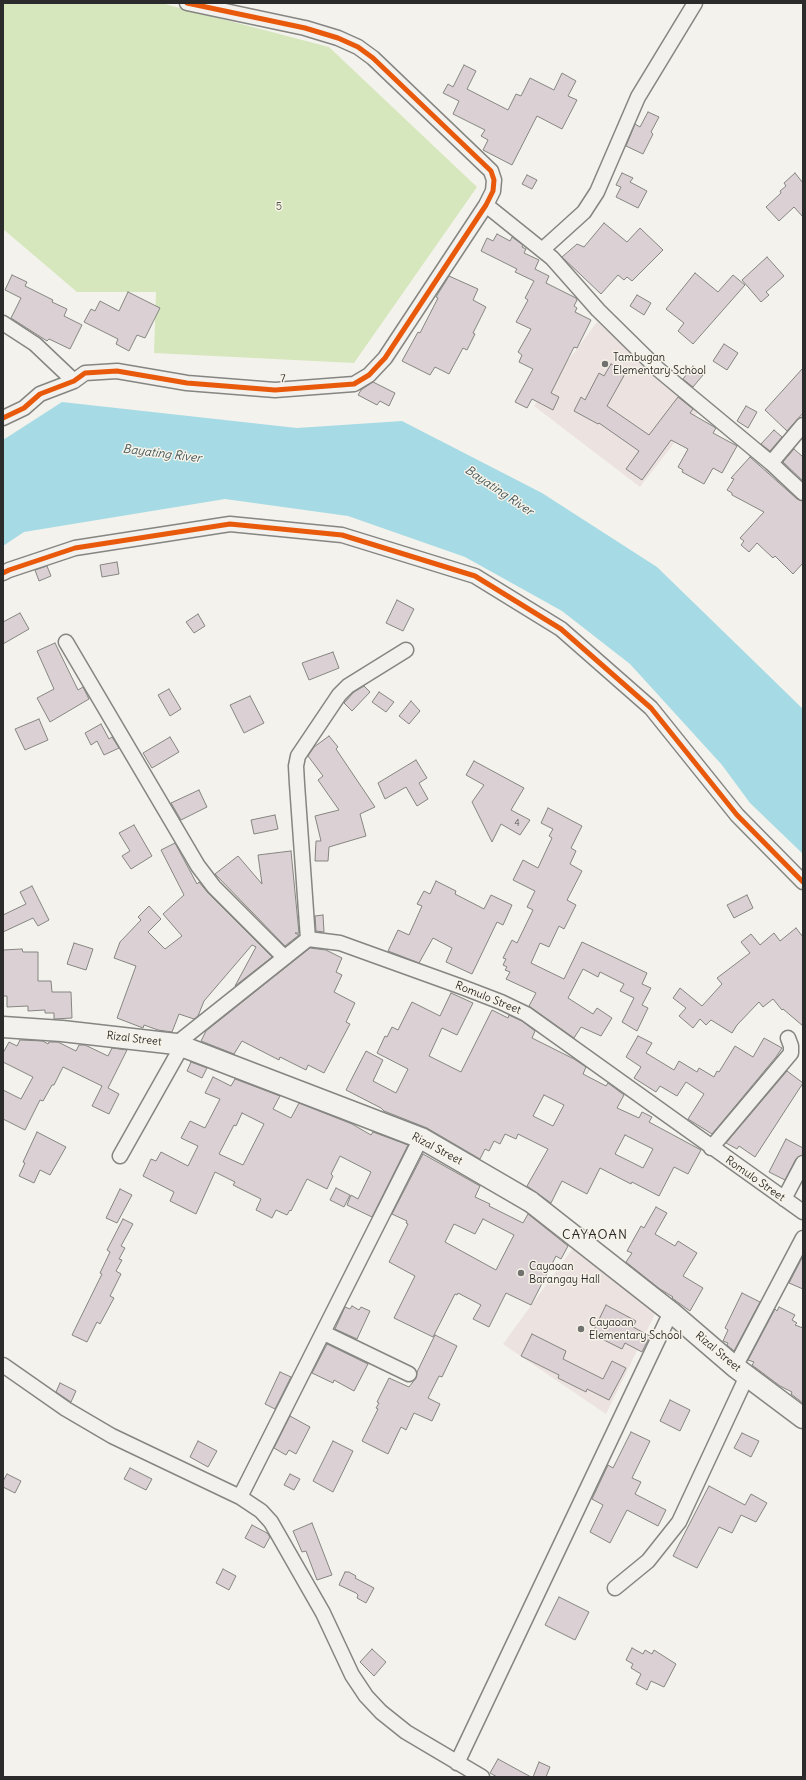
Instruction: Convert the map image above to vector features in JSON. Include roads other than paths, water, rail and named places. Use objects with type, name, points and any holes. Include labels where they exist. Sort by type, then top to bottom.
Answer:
[{"type":"street","name":"7","points":[[3,418],[24,408],[40,394],[74,381],[85,373],[117,371],[187,383],[275,390],[354,384],[369,375],[385,358],[486,205],[493,191],[494,180],[491,171],[373,58],[358,47],[338,38],[305,28],[187,3]]},
{"type":"street","points":[[542,250],[584,212],[597,192],[638,97],[695,3]]},
{"type":"street","points":[[486,205],[542,250],[598,310],[659,370],[771,463],[803,493]]},
{"type":"street","points":[[3,323],[35,344],[74,381]]},
{"type":"street","points":[[771,463],[803,425]]},
{"type":"street","points":[[3,573],[75,548],[230,524],[342,535],[475,576],[561,629],[651,708],[737,814],[803,882]]},
{"type":"street","points":[[66,642],[198,866],[214,887],[284,957]]},
{"type":"street","points":[[120,1156],[179,1045],[284,957],[308,939],[296,766],[298,756],[339,695],[348,686],[406,650]]},
{"type":"street","name":"Romulo Street","points":[[308,939],[340,943],[469,989],[526,1014],[803,1212]]},
{"type":"street","name":"Rizal Street","points":[[3,1027],[62,1031],[179,1045],[421,1138],[531,1202],[671,1312],[741,1371],[803,1418]]},
{"type":"street","points":[[712,1148],[790,1053],[791,1046],[788,1038]]},
{"type":"street","points":[[240,1497],[421,1138]]},
{"type":"street","points":[[784,1199],[803,1164]]},
{"type":"street","points":[[615,1588],[648,1561],[679,1522],[741,1371],[803,1238]]},
{"type":"street","points":[[457,1763],[671,1312]]},
{"type":"street","points":[[324,1333],[409,1374]]},
{"type":"street","points":[[3,1365],[66,1409],[112,1436],[240,1497],[261,1511],[271,1522],[323,1613],[352,1675],[366,1696],[381,1712],[406,1732],[482,1777]]},
{"type":"water","name":"Bayating River","points":[[62,402],[297,428],[402,421],[542,493],[657,567],[803,709],[803,854],[750,803],[722,765],[630,664],[562,611],[465,557],[348,516],[225,499],[24,532],[3,546],[3,440]]},
{"type":"place","name":"Tambugan Elementary School","points":[[605,364]]},
{"type":"place","name":"Cayaoan Barangay Hall","points":[[521,1273]]},
{"type":"place","name":"Cayaoan Elementary School","points":[[581,1329]]},
{"type":"district","name":"CAYAOAN","points":[[595,1235]]},
{"type":"park label","name":"5","points":[[279,207]]}]
